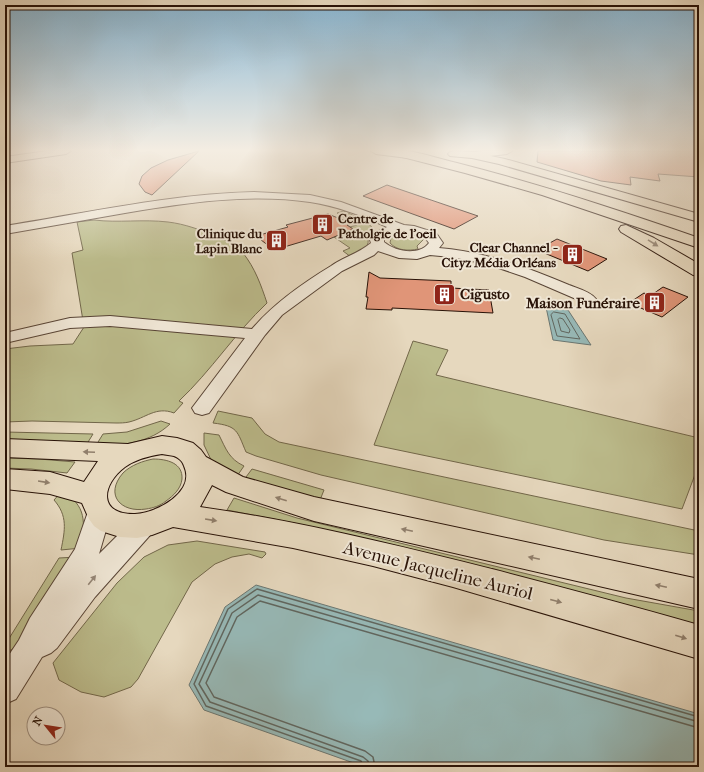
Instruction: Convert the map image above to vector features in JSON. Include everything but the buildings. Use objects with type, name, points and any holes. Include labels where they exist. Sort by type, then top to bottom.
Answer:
[{"type":"main road","points":[[516,187],[586,210],[610,221],[649,241],[699,271]]},
{"type":"main road","points":[[529,187],[595,207],[699,243]]},
{"type":"main road","points":[[549,187],[699,235]]},
{"type":"main road","points":[[594,187],[699,218]]},
{"type":"main road","points":[[5,448],[136,450],[162,445],[177,447],[190,453],[199,465],[200,473],[196,491],[182,508],[158,522],[142,526],[129,527],[116,525],[106,520],[96,504],[62,485],[38,481],[5,480]]},
{"type":"main road","points":[[96,504],[95,486],[108,467],[136,450]]},
{"type":"main road","name":"Avenue Jacqueline Auriol","points":[[199,465],[235,485],[314,509],[699,594]]},
{"type":"main road","name":"Avenue Jacqueline Auriol","points":[[172,515],[276,532],[402,559],[631,621],[699,642]]},
{"type":"street","points":[[5,230],[183,200],[225,195],[258,194],[296,197],[338,205],[358,211],[402,229],[425,233],[432,245],[449,252],[500,262],[588,299]]},
{"type":"street","points":[[358,211],[378,227],[380,231],[379,240],[387,251],[402,255]]},
{"type":"street","points":[[202,408],[256,334],[283,306],[332,273],[337,268],[369,252],[388,231],[402,229]]},
{"type":"street","points":[[332,273],[379,258],[412,255],[432,245]]},
{"type":"street","points":[[5,338],[70,323],[110,321],[256,334]]},
{"type":"street","points":[[5,688],[30,651],[40,628],[86,554],[96,504]]},
{"type":"street","points":[[30,651],[53,632],[74,602],[109,560],[142,526]]},
{"type":"green space","points":[[344,211],[365,221],[373,228],[373,233],[368,239],[365,248],[351,257],[343,251],[350,248],[334,237],[354,230],[350,227],[357,225],[337,213]]},
{"type":"green space","points":[[94,220],[159,221],[174,223],[199,230],[228,241],[241,250],[251,265],[260,283],[267,303],[179,401],[183,403],[174,413],[168,411],[156,412],[129,422],[122,423],[32,421],[5,422],[5,349],[73,344],[84,327],[72,253],[83,250],[77,222]]},
{"type":"green space","points":[[405,234],[416,235],[424,239],[417,246],[418,249],[403,250],[396,248],[390,243],[391,238]]},
{"type":"green space","points":[[413,341],[448,350],[436,375],[699,438],[699,464],[682,509],[374,445]]},
{"type":"green space","points":[[218,411],[252,418],[265,434],[279,442],[699,531],[699,555],[604,540],[321,475],[256,456],[246,452],[236,431],[227,426],[213,423]]},
{"type":"green space","points":[[161,421],[170,424],[154,435],[145,439],[126,444],[95,447],[103,434],[127,432]]},
{"type":"green space","points":[[5,432],[93,434],[85,447],[5,445]]},
{"type":"green space","points":[[204,433],[219,435],[231,457],[244,466],[235,479],[215,468],[204,445]]},
{"type":"green space","points":[[5,458],[75,462],[67,473],[5,468]]},
{"type":"green space","points":[[153,459],[169,461],[180,469],[182,479],[178,489],[164,503],[154,507],[137,510],[123,505],[118,501],[115,495],[115,488],[123,473],[141,462]]},
{"type":"green space","points":[[252,469],[324,490],[318,505],[243,481]]},
{"type":"green space","points":[[62,491],[76,503],[82,515],[83,530],[81,548],[61,550],[64,536],[64,524],[62,512],[54,500]]},
{"type":"green space","points":[[234,498],[297,518],[626,598],[699,611],[699,628],[629,606],[294,523],[227,510]]},
{"type":"green space","points":[[197,541],[265,552],[266,554],[262,558],[249,554],[232,557],[215,564],[192,582],[138,679],[131,687],[104,697],[81,692],[59,680],[53,663],[117,583],[144,557],[168,545]]},
{"type":"green space","points":[[77,557],[25,639],[11,650],[5,652],[5,645],[59,558]]},
{"type":"water","points":[[546,307],[568,310],[591,345],[553,340]]},
{"type":"water","points":[[256,585],[699,714],[699,767],[365,767],[204,710],[189,685],[225,607]]},
{"type":"place","name":"Centre de Patholgie de l'oeil","points":[[322,225]]},
{"type":"place","name":"Clinique du Lapin Blanc","points":[[277,240]]},
{"type":"place","name":"Clear Channel - Cityz Média Orléans","points":[[572,254]]},
{"type":"place","name":"Cigusto","points":[[445,294]]},
{"type":"place","name":"Maison Funéraire","points":[[655,303]]}]
